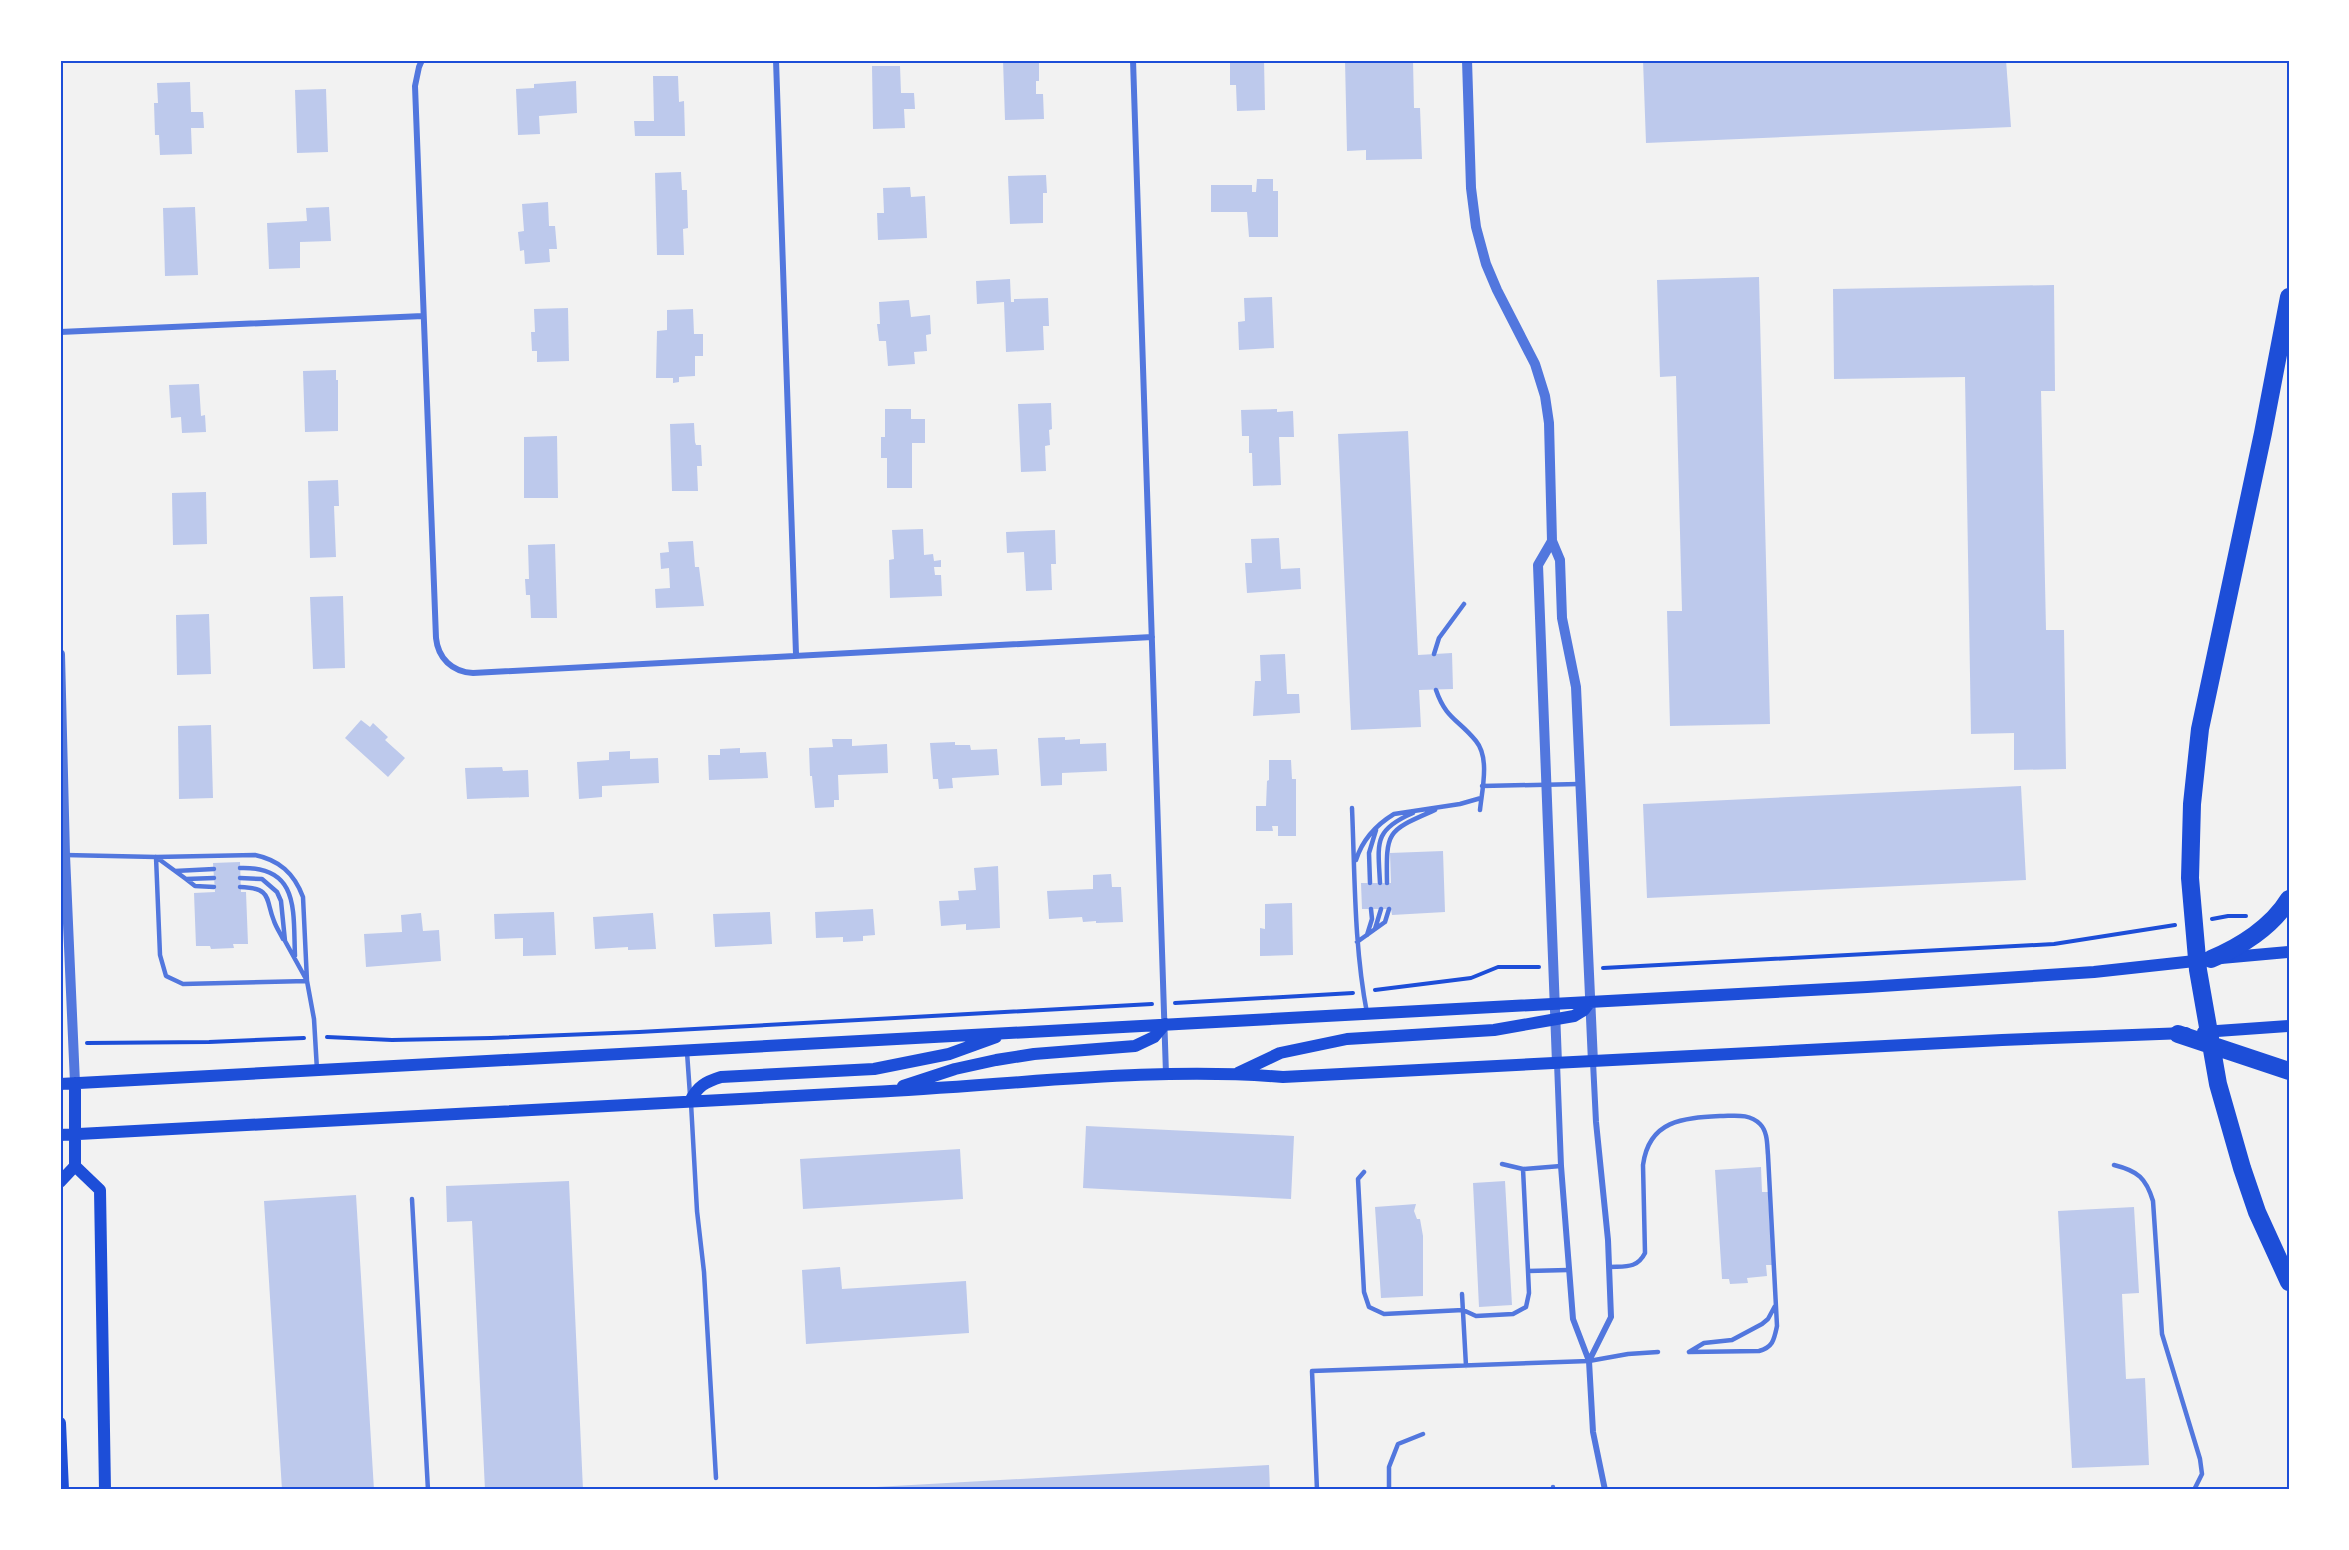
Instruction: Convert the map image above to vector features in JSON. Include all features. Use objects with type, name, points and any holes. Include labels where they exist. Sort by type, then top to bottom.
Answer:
[{"type":"highway","points":[[2289,297],[2265,423],[2200,729],[2191,822],[2190,878],[2201,914],[2200,990],[2218,1084],[2257,1212],[2289,1282]]},
{"type":"highway","points":[[2211,959],[2227,952],[2264,928],[2284,908],[2289,899]]},
{"type":"highway","points":[[2178,1034],[2289,1071]]},
{"type":"main road","points":[[60,1084],[1867,987],[2094,972],[2289,952]]},
{"type":"main road","points":[[1237,1073],[1280,1053],[1347,1040],[1494,1030],[1574,1016],[1584,1010],[1590,1002]]},
{"type":"main road","points":[[885,1092],[955,1069],[1034,1053],[1135,1046],[1154,1037],[1165,1024]]},
{"type":"main road","points":[[60,1135],[885,1092],[1166,1074],[1237,1073],[1283,1077],[2002,1040],[2178,1034],[2289,1026]]},
{"type":"main road","points":[[690,1101],[697,1088],[721,1077],[874,1069],[949,1054],[1008,1033]]},
{"type":"main road","points":[[60,1094],[75,1083]]},
{"type":"main road","points":[[60,1182],[75,1166],[75,1083]]},
{"type":"main road","points":[[75,1166],[100,1190],[105,1490]]},
{"type":"main road","points":[[60,1423],[63,1490]]},
{"type":"street","points":[[422,60],[418,67],[415,86],[436,638],[439,652],[454,669],[473,673],[796,654],[1152,637]]},
{"type":"street","points":[[776,60],[796,654]]},
{"type":"street","points":[[1133,60],[1166,1074]]},
{"type":"street","points":[[1467,60],[1471,188],[1475,218],[1490,273],[1501,299],[1536,364],[1545,396],[1550,447],[1552,541],[1560,560],[1562,618],[1576,687],[1596,1122],[1609,1267],[1611,1317],[1589,1361]]},
{"type":"street","points":[[60,332],[423,316]]},
{"type":"street","points":[[1552,541],[1538,565],[1561,1167],[1573,1319],[1589,1361],[1593,1432],[1605,1490]]},
{"type":"street","points":[[60,654],[65,855],[75,1083]]},
{"type":"lane","points":[[1434,654],[1439,638],[1464,604]]},
{"type":"lane","points":[[1436,690],[1442,707],[1477,742],[1484,766],[1480,810]]},
{"type":"lane","points":[[1482,786],[1580,784]]},
{"type":"lane","points":[[1354,865],[1366,838],[1394,814],[1481,798]]},
{"type":"lane","points":[[1387,883],[1386,853],[1391,836],[1397,828],[1443,806]]},
{"type":"lane","points":[[1352,808],[1357,942],[1367,1013]]},
{"type":"lane","points":[[1380,883],[1378,853],[1382,835],[1388,826],[1397,820],[1421,810]]},
{"type":"lane","points":[[1370,883],[1369,853],[1377,827]]},
{"type":"lane","points":[[65,855],[156,857],[255,855],[270,858],[281,865],[298,884],[303,897],[307,981],[314,1019],[317,1070]]},
{"type":"lane","points":[[156,857],[195,886],[214,887]]},
{"type":"lane","points":[[156,857],[160,955],[166,976],[183,984],[307,981]]},
{"type":"lane","points":[[240,868],[269,870],[285,886],[292,906],[295,959]]},
{"type":"lane","points":[[176,871],[214,869]]},
{"type":"lane","points":[[240,878],[262,879],[277,891],[281,901],[285,941]]},
{"type":"lane","points":[[186,879],[214,879]]},
{"type":"lane","points":[[240,887],[254,888],[266,895],[270,901],[273,919],[307,981]]},
{"type":"lane","points":[[1367,935],[1372,919],[1371,909]]},
{"type":"lane","points":[[1375,929],[1381,909]]},
{"type":"lane","points":[[1357,942],[1385,922],[1389,909]]},
{"type":"lane","points":[[687,1049],[697,1211],[704,1272],[716,1478]]},
{"type":"lane","points":[[1609,1267],[1635,1266],[1645,1253],[1643,1165],[1645,1151],[1652,1139],[1665,1126],[1684,1118],[1744,1115],[1761,1125],[1767,1135],[1776,1301],[1777,1326],[1774,1343],[1767,1349],[1759,1351],[1689,1352],[1704,1343],[1732,1340],[1762,1324],[1772,1313],[1776,1301]]},
{"type":"lane","points":[[1502,1164],[1523,1168],[1561,1167]]},
{"type":"lane","points":[[2114,1165],[2129,1169],[2142,1178],[2149,1187],[2153,1202],[2162,1334],[2200,1459],[2202,1474],[2194,1490]]},
{"type":"lane","points":[[1364,1172],[1358,1179],[1364,1292],[1369,1307],[1384,1314],[1463,1310],[1476,1316],[1513,1314],[1526,1307],[1529,1293],[1523,1168]]},
{"type":"lane","points":[[412,1199],[428,1490]]},
{"type":"lane","points":[[1528,1271],[1568,1270]]},
{"type":"lane","points":[[1462,1294],[1466,1365]]},
{"type":"lane","points":[[1317,1490],[1312,1371],[1589,1361],[1628,1354],[1658,1352]]},
{"type":"lane","points":[[1389,1490],[1389,1467],[1398,1444],[1423,1434]]},
{"type":"path","points":[[2201,914],[2238,915]]},
{"type":"path","points":[[1622,968],[2062,943],[2177,925]]},
{"type":"path","points":[[1376,990],[1450,982],[1471,978],[1498,967],[1519,967]]},
{"type":"path","points":[[1193,1002],[1351,993]]},
{"type":"path","points":[[332,1036],[392,1040],[476,1039],[1141,1005]]},
{"type":"path","points":[[74,1043],[294,1038]]},
{"type":"building","points":[[1003,60],[1039,60],[1039,81],[1036,81],[1036,94],[1043,94],[1044,119],[1005,120]]},
{"type":"building","points":[[1230,60],[1264,60],[1265,110],[1237,111],[1236,85],[1230,85]]},
{"type":"building","points":[[1345,60],[1413,60],[1414,108],[1420,108],[1422,159],[1366,160],[1366,150],[1347,151]]},
{"type":"building","points":[[1643,60],[2006,60],[2011,127],[1646,143]]},
{"type":"building","points":[[872,66],[900,66],[901,93],[914,93],[915,109],[904,109],[905,128],[873,129]]},
{"type":"building","points":[[653,76],[678,76],[679,102],[684,101],[685,136],[635,136],[634,121],[654,121]]},
{"type":"building","points":[[576,81],[577,113],[539,116],[540,134],[518,135],[516,89],[534,88],[534,84]]},
{"type":"building","points":[[190,82],[191,112],[203,112],[204,128],[191,128],[192,154],[160,155],[159,135],[155,135],[154,103],[158,103],[157,83]]},
{"type":"building","points":[[326,89],[328,152],[297,153],[295,90]]},
{"type":"building","points":[[681,172],[682,190],[687,190],[688,228],[683,229],[684,255],[657,255],[655,173]]},
{"type":"building","points":[[1046,175],[1047,193],[1043,193],[1043,223],[1010,224],[1008,176]]},
{"type":"building","points":[[1257,179],[1273,179],[1273,191],[1278,191],[1278,237],[1249,237],[1247,212],[1211,212],[1211,185],[1252,185],[1252,192],[1256,192]]},
{"type":"building","points":[[910,187],[911,197],[925,196],[927,238],[878,240],[877,213],[884,213],[883,188]]},
{"type":"building","points":[[548,202],[549,226],[555,226],[557,249],[549,249],[550,262],[525,264],[524,250],[520,251],[518,232],[524,231],[522,204]]},
{"type":"building","points":[[195,207],[198,275],[165,276],[163,208]]},
{"type":"building","points":[[329,207],[331,241],[300,242],[300,268],[269,269],[267,223],[307,221],[306,208]]},
{"type":"building","points":[[1759,277],[1770,724],[1670,726],[1667,611],[1682,611],[1676,376],[1660,377],[1657,280]]},
{"type":"building","points":[[1010,279],[1011,302],[1014,302],[1014,299],[1048,298],[1049,326],[1043,326],[1044,350],[1006,352],[1004,302],[977,304],[976,281]]},
{"type":"building","points":[[2054,285],[2055,391],[2041,391],[2046,630],[2064,630],[2066,769],[2014,770],[2014,733],[1971,734],[1965,377],[1834,379],[1833,289]]},
{"type":"building","points":[[1272,297],[1274,348],[1239,350],[1238,322],[1245,321],[1244,298]]},
{"type":"building","points":[[909,300],[911,317],[930,315],[931,334],[926,335],[927,351],[914,352],[915,364],[888,366],[886,341],[879,341],[877,324],[880,324],[879,302]]},
{"type":"building","points":[[568,308],[569,361],[537,362],[537,351],[532,351],[531,332],[535,332],[534,309]]},
{"type":"building","points":[[693,309],[694,334],[703,334],[703,356],[695,356],[695,376],[679,377],[679,382],[673,383],[673,378],[656,378],[657,331],[667,330],[667,310]]},
{"type":"building","points":[[336,370],[338,431],[305,432],[303,371]]},
{"type":"building","points":[[199,384],[201,416],[205,415],[206,432],[182,433],[181,417],[171,418],[169,385]]},
{"type":"building","points":[[1051,403],[1052,429],[1049,430],[1050,445],[1045,446],[1046,471],[1021,472],[1018,404]]},
{"type":"building","points":[[885,409],[911,409],[911,419],[925,419],[925,443],[912,443],[912,488],[887,488],[887,458],[881,458],[881,437],[885,437]]},
{"type":"building","points":[[1277,409],[1277,412],[1293,411],[1294,437],[1279,437],[1281,485],[1253,486],[1252,453],[1249,453],[1249,436],[1242,436],[1241,410]]},
{"type":"building","points":[[694,423],[695,442],[696,445],[701,445],[702,466],[697,466],[698,491],[672,491],[670,424]]},
{"type":"building","points":[[1408,431],[1418,655],[1452,653],[1453,689],[1419,690],[1421,727],[1351,730],[1338,434]]},
{"type":"building","points":[[557,436],[558,498],[524,498],[524,437]]},
{"type":"building","points":[[338,480],[339,506],[334,506],[336,557],[310,558],[308,481]]},
{"type":"building","points":[[206,492],[207,544],[173,545],[172,493]]},
{"type":"building","points":[[923,529],[924,555],[933,554],[934,561],[941,560],[941,567],[934,567],[935,575],[941,575],[942,596],[890,598],[889,560],[894,559],[892,530]]},
{"type":"building","points":[[1055,530],[1056,564],[1051,564],[1052,590],[1026,591],[1024,552],[1007,553],[1006,532]]},
{"type":"building","points":[[1279,538],[1281,569],[1300,568],[1301,589],[1247,593],[1245,563],[1252,563],[1251,539]]},
{"type":"building","points":[[693,541],[695,567],[699,567],[704,606],[656,608],[655,589],[670,588],[669,568],[661,569],[660,553],[669,552],[668,542]]},
{"type":"building","points":[[555,544],[557,618],[531,618],[530,595],[526,595],[525,579],[529,579],[528,545]]},
{"type":"building","points":[[343,596],[345,668],[313,669],[310,597]]},
{"type":"building","points":[[209,614],[211,674],[177,675],[176,615]]},
{"type":"building","points":[[1285,654],[1287,694],[1299,694],[1300,713],[1253,716],[1255,681],[1261,681],[1260,655]]},
{"type":"building","points":[[361,720],[370,727],[373,723],[388,737],[385,740],[405,758],[388,777],[345,738]]},
{"type":"building","points":[[211,725],[213,798],[179,799],[178,726]]},
{"type":"building","points":[[1065,737],[1065,740],[1080,739],[1080,744],[1106,743],[1107,771],[1062,773],[1062,785],[1041,786],[1038,738]]},
{"type":"building","points":[[832,739],[852,739],[852,746],[887,744],[888,773],[838,775],[839,800],[834,800],[834,807],[815,808],[809,748],[833,747]]},
{"type":"building","points":[[955,742],[955,745],[970,745],[971,750],[997,749],[999,775],[952,778],[953,788],[939,789],[938,779],[933,779],[930,743]]},
{"type":"building","points":[[740,748],[740,753],[766,752],[768,778],[709,780],[708,755],[720,755],[720,749]]},
{"type":"building","points":[[630,751],[630,759],[658,758],[659,783],[602,786],[602,797],[579,799],[577,762],[609,760],[609,752]]},
{"type":"building","points":[[1269,760],[1291,760],[1292,779],[1296,779],[1296,836],[1278,836],[1278,826],[1272,826],[1273,831],[1256,831],[1256,806],[1266,806]]},
{"type":"building","points":[[502,767],[503,771],[528,770],[529,797],[467,799],[465,768]]},
{"type":"building","points":[[2021,786],[2026,880],[1647,898],[1643,804]]},
{"type":"building","points":[[1443,851],[1445,912],[1392,915],[1391,909],[1362,909],[1361,883],[1391,883],[1390,853]]},
{"type":"building","points":[[240,862],[241,892],[246,892],[248,944],[233,944],[234,948],[211,949],[210,946],[196,946],[194,893],[215,892],[213,863]]},
{"type":"building","points":[[998,866],[1000,928],[966,930],[966,924],[941,926],[939,901],[959,900],[958,891],[976,890],[974,868]]},
{"type":"building","points":[[1111,874],[1112,887],[1121,887],[1123,922],[1083,922],[1082,917],[1049,919],[1047,891],[1093,889],[1093,875]]},
{"type":"building","points":[[1292,903],[1293,955],[1260,956],[1260,928],[1265,929],[1265,904]]},
{"type":"building","points":[[873,909],[875,935],[863,936],[863,941],[843,942],[843,937],[816,938],[815,912]]},
{"type":"building","points":[[554,912],[556,955],[523,956],[523,938],[495,939],[494,914]]},
{"type":"building","points":[[770,912],[772,944],[715,947],[713,914]]},
{"type":"building","points":[[421,913],[423,931],[439,930],[441,961],[366,967],[364,934],[402,932],[401,915]]},
{"type":"building","points":[[653,913],[656,949],[628,950],[628,947],[595,949],[593,917]]},
{"type":"building","points":[[1086,1126],[1294,1136],[1291,1199],[1083,1188]]},
{"type":"building","points":[[960,1149],[963,1199],[803,1209],[800,1159]]},
{"type":"building","points":[[1761,1167],[1762,1192],[1768,1192],[1772,1265],[1766,1265],[1767,1276],[1747,1278],[1748,1283],[1730,1284],[1729,1279],[1722,1279],[1715,1170]]},
{"type":"building","points":[[569,1181],[583,1490],[485,1490],[472,1221],[447,1222],[446,1186]]},
{"type":"building","points":[[1505,1181],[1512,1305],[1479,1307],[1473,1183]]},
{"type":"building","points":[[356,1195],[374,1490],[282,1490],[264,1201]]},
{"type":"building","points":[[1416,1204],[1414,1211],[1417,1219],[1420,1219],[1423,1236],[1423,1296],[1381,1298],[1375,1207]]},
{"type":"building","points":[[2134,1207],[2139,1293],[2122,1294],[2126,1379],[2145,1378],[2149,1465],[2072,1468],[2058,1211]]},
{"type":"building","points":[[840,1267],[842,1289],[966,1281],[969,1333],[806,1344],[802,1270]]},
{"type":"building","points":[[1269,1465],[1270,1490],[858,1490],[858,1488]]}]
